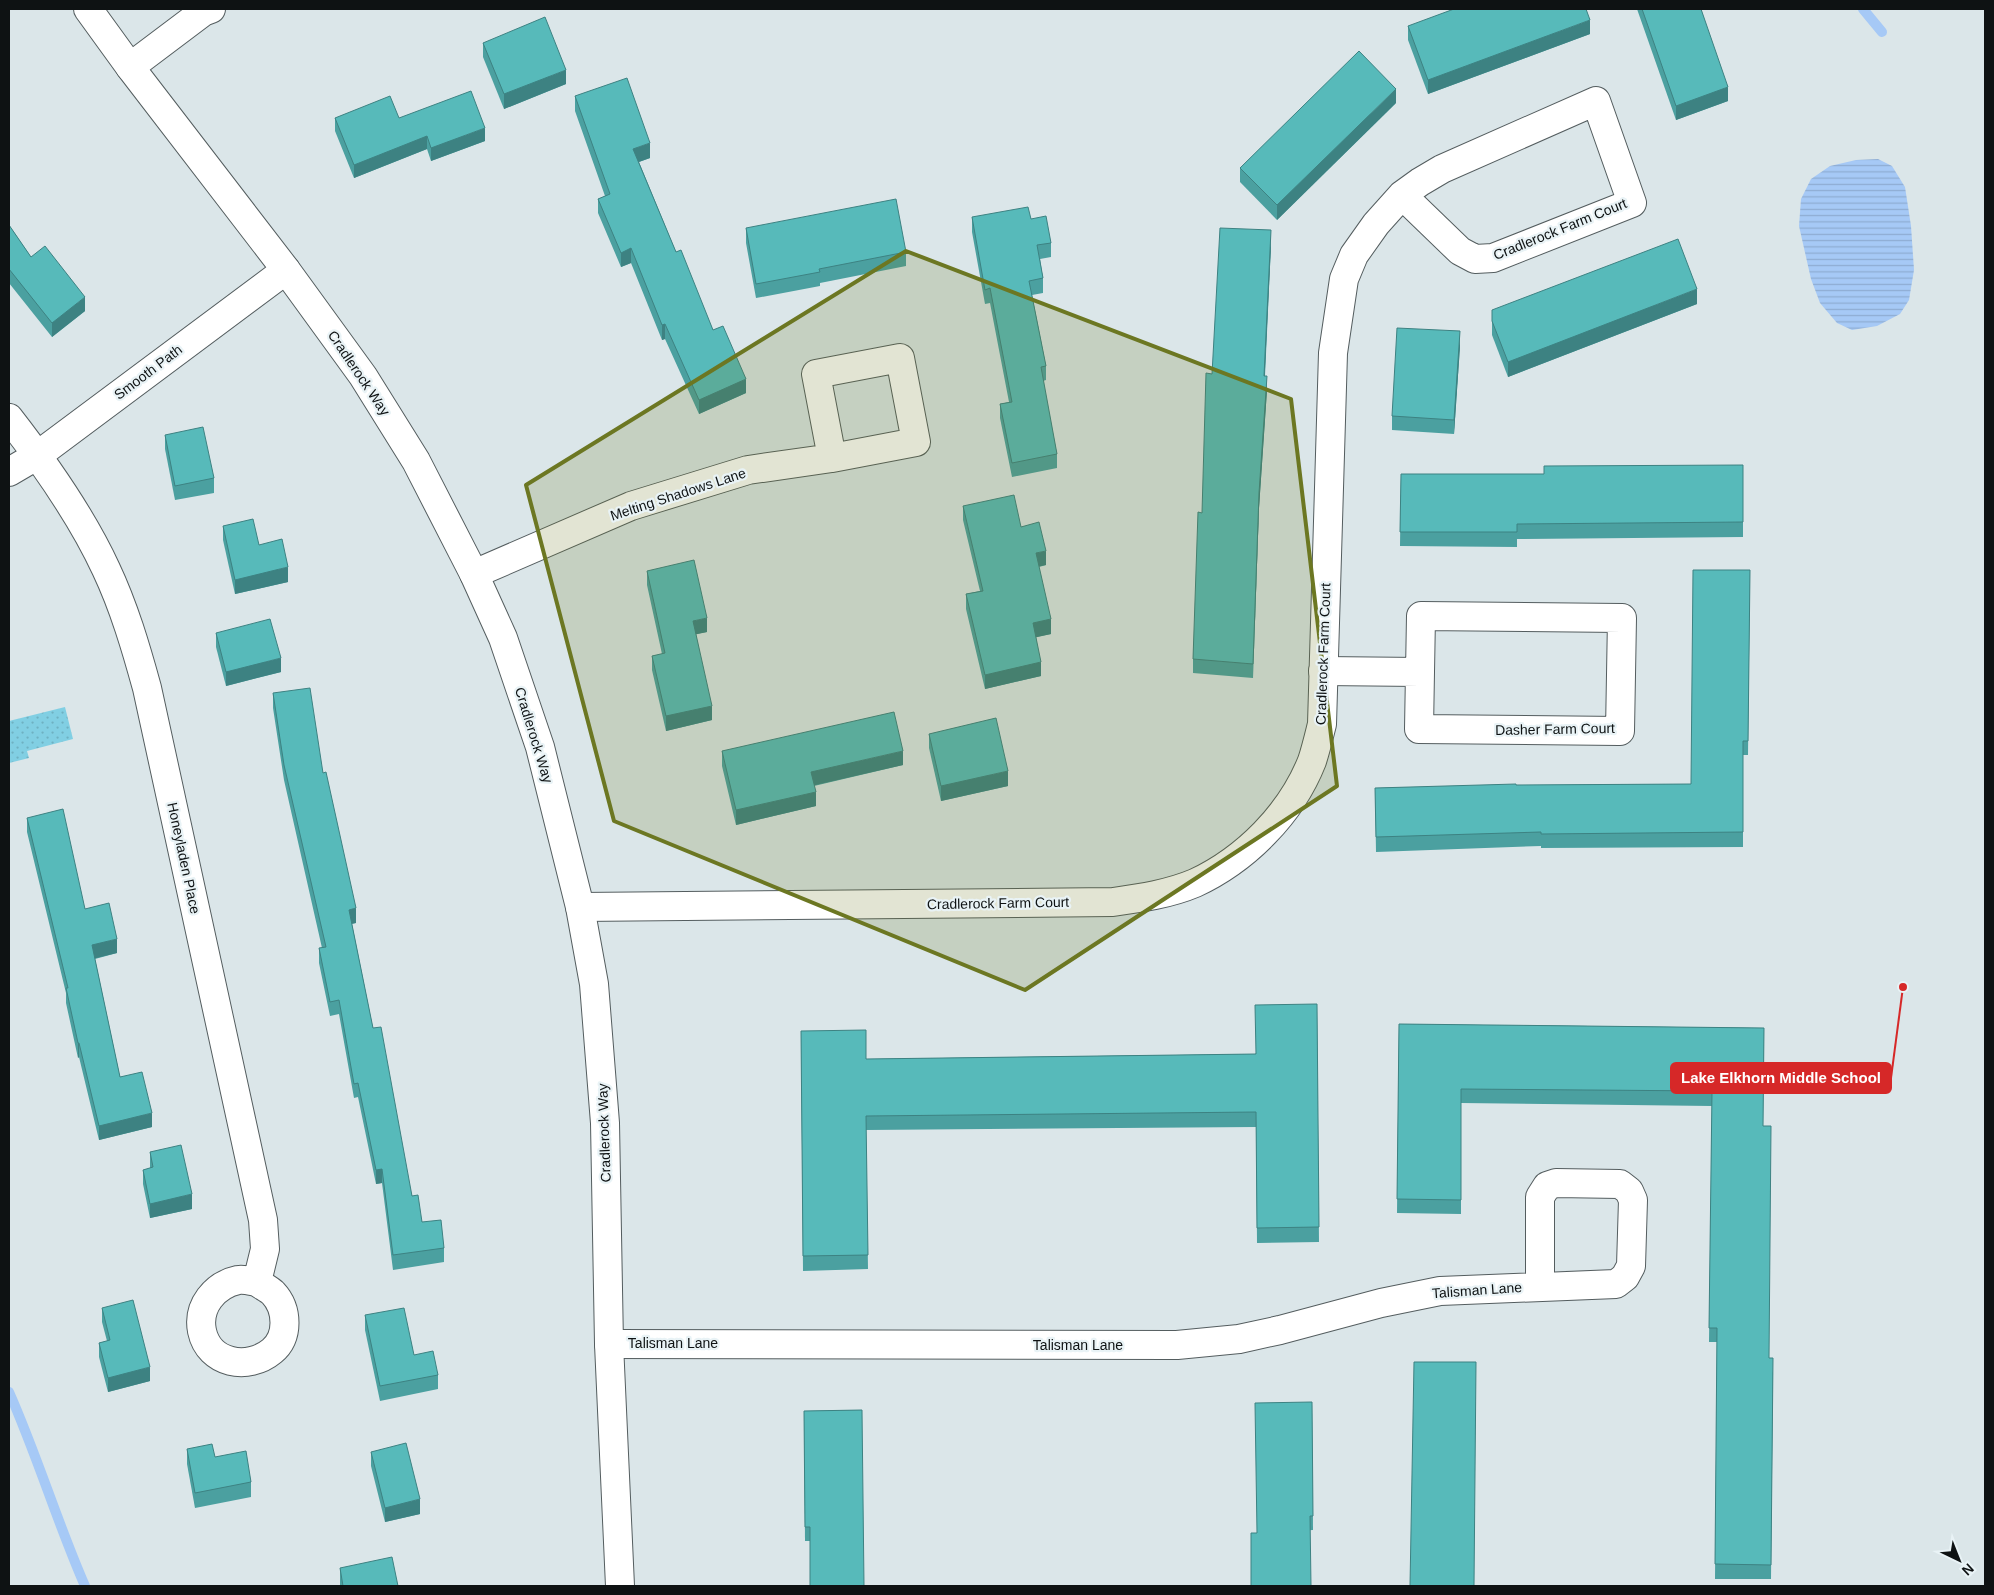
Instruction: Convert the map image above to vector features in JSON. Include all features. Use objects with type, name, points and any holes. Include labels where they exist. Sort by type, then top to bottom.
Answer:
[{"type":"street","name":"Cradlerock Way","points":[[88,9],[130,68],[286,270],[364,376],[416,461],[474,574],[503,638],[540,747],[580,907],[594,984],[602,1067],[605,1123],[609,1344],[620,1586]]},
{"type":"street","points":[[130,68],[203,12],[211,9]]},
{"type":"street","name":"Cradlerock Farm Court","points":[[580,907],[1113,902],[1166,892],[1194,883],[1226,866],[1252,846],[1276,820],[1295,793],[1312,761],[1322,724],[1333,353],[1344,279],[1354,255],[1376,224],[1402,195],[1420,182],[1442,169],[1596,101],[1632,203],[1493,258],[1475,259],[1460,251],[1402,195]]},
{"type":"street","name":"Smooth Path","points":[[9,472],[38,455],[286,270]]},
{"type":"street","name":"Honeyladen Place","points":[[9,418],[38,455],[87,533],[106,569],[148,688],[263,1220],[265,1249],[257,1282]]},
{"type":"street","name":"Melting Shadows Lane","points":[[474,574],[630,506],[748,470],[832,458]]},
{"type":"street","name":"Dasher Farm Court","points":[[1421,616],[1622,618],[1620,731],[1419,729],[1420,672],[1421,616]]},
{"type":"street","points":[[1323,670],[1420,672]]},
{"type":"street","name":"Talisman Lane","points":[[609,1344],[1177,1345],[1239,1339],[1440,1290],[1540,1287],[1616,1284],[1625,1277],[1631,1266],[1633,1200],[1629,1191],[1620,1184],[1556,1183],[1547,1186],[1540,1197],[1540,1287]]},
{"type":"highlighted area","points":[[906,251],[1291,399],[1337,786],[1025,990],[614,821],[526,485]]},
{"type":"shaded area","points":[[1878,159],[1892,166],[1905,187],[1911,226],[1914,270],[1909,300],[1900,314],[1877,326],[1852,330],[1837,323],[1820,303],[1811,279],[1799,226],[1801,199],[1811,179],[1830,166],[1856,160]]},
{"type":"shaded area","points":[[65,707],[73,739],[27,751],[29,758],[9,763],[9,721]]},
{"type":"building","points":[[1454,9],[1586,9],[1590,20],[1428,80],[1408,26]]},
{"type":"building","points":[[1642,9],[1701,9],[1728,87],[1676,106]]},
{"type":"building","points":[[545,17],[566,70],[504,94],[483,43]]},
{"type":"building","points":[[1359,51],[1396,89],[1277,205],[1240,168]]},
{"type":"building","points":[[627,78],[650,143],[633,149],[676,252],[681,250],[713,330],[723,326],[746,379],[699,400],[665,324],[662,325],[631,248],[621,253],[598,199],[610,194],[575,96]]},
{"type":"building","points":[[471,91],[485,128],[431,148],[427,136],[354,165],[335,118],[390,96],[399,118]]},
{"type":"building","points":[[896,199],[906,252],[819,269],[820,272],[756,284],[746,228]]},
{"type":"building","points":[[1028,207],[1031,219],[1046,216],[1051,243],[1037,245],[1043,278],[1029,281],[1046,366],[1041,367],[1057,454],[1012,463],[1000,404],[1012,402],[990,288],[985,290],[972,217]]},
{"type":"building","points":[[9,225],[31,257],[45,246],[85,297],[52,323],[9,269]]},
{"type":"building","points":[[1220,228],[1271,230],[1264,376],[1267,376],[1259,493],[1253,664],[1193,659],[1198,512],[1202,513],[1206,373],[1212,374]]},
{"type":"building","points":[[1678,239],[1697,289],[1508,362],[1492,321],[1492,310]]},
{"type":"building","points":[[1397,328],[1460,331],[1454,420],[1392,416]]},
{"type":"building","points":[[203,427],[214,478],[175,486],[165,435]]},
{"type":"building","points":[[1743,465],[1743,522],[1517,524],[1517,532],[1400,532],[1401,474],[1544,474],[1544,466]]},
{"type":"building","points":[[1014,495],[1021,527],[1039,522],[1046,551],[1036,553],[1051,619],[1033,623],[1041,662],[985,675],[966,594],[983,591],[963,506]]},
{"type":"building","points":[[253,519],[259,545],[282,539],[288,567],[235,580],[223,526]]},
{"type":"building","points":[[694,560],[707,618],[693,621],[712,706],[666,716],[652,656],[665,653],[647,571]]},
{"type":"building","points":[[1693,570],[1750,570],[1748,741],[1743,741],[1743,832],[1541,834],[1541,832],[1376,837],[1375,788],[1516,784],[1691,784]]},
{"type":"building","points":[[270,619],[281,658],[226,672],[216,633]]},
{"type":"building","points":[[310,688],[323,773],[326,772],[356,908],[349,910],[373,1028],[381,1027],[412,1196],[418,1195],[422,1222],[441,1220],[444,1248],[393,1255],[382,1169],[376,1170],[358,1083],[354,1084],[339,1000],[330,1002],[319,948],[326,947],[284,765],[273,693]]},
{"type":"building","points":[[894,712],[903,751],[811,772],[816,792],[736,810],[722,751]]},
{"type":"building","points":[[996,718],[1008,771],[941,786],[929,734]]},
{"type":"building","points":[[63,809],[85,909],[109,903],[117,939],[92,945],[120,1077],[142,1072],[152,1113],[99,1126],[78,1043],[66,988],[68,988],[27,818]]},
{"type":"building","points":[[1317,1004],[1319,1227],[1257,1228],[1256,1112],[866,1116],[868,1255],[803,1256],[801,1031],[866,1030],[866,1059],[1256,1054],[1255,1005]]},
{"type":"building","points":[[1399,1024],[1764,1028],[1763,1126],[1771,1126],[1769,1358],[1773,1358],[1771,1565],[1715,1564],[1717,1328],[1709,1328],[1712,1091],[1461,1089],[1461,1200],[1397,1199]]},
{"type":"building","points":[[181,1145],[192,1194],[150,1204],[143,1170],[153,1167],[150,1152]]},
{"type":"building","points":[[133,1300],[150,1367],[108,1378],[99,1343],[110,1340],[102,1308]]},
{"type":"building","points":[[404,1308],[414,1355],[433,1351],[438,1375],[380,1386],[365,1315]]},
{"type":"building","points":[[1414,1362],[1476,1362],[1474,1586],[1410,1586]]},
{"type":"building","points":[[1312,1402],[1313,1516],[1310,1516],[1311,1586],[1251,1586],[1251,1533],[1257,1533],[1255,1403]]},
{"type":"building","points":[[862,1410],[864,1586],[810,1586],[810,1527],[805,1527],[804,1411]]},
{"type":"building","points":[[406,1443],[420,1499],[385,1508],[371,1452]]},
{"type":"building","points":[[212,1444],[215,1457],[246,1451],[251,1482],[195,1493],[187,1449]]},
{"type":"building","points":[[392,1557],[398,1586],[343,1586],[340,1568]]},
{"type":"waterway","points":[[1863,9],[1882,32]]},
{"type":"waterway","points":[[9,1392],[85,1586]]},
{"type":"place","name":"Lake Elkhorn Middle School","points":[[1903,987]]}]
